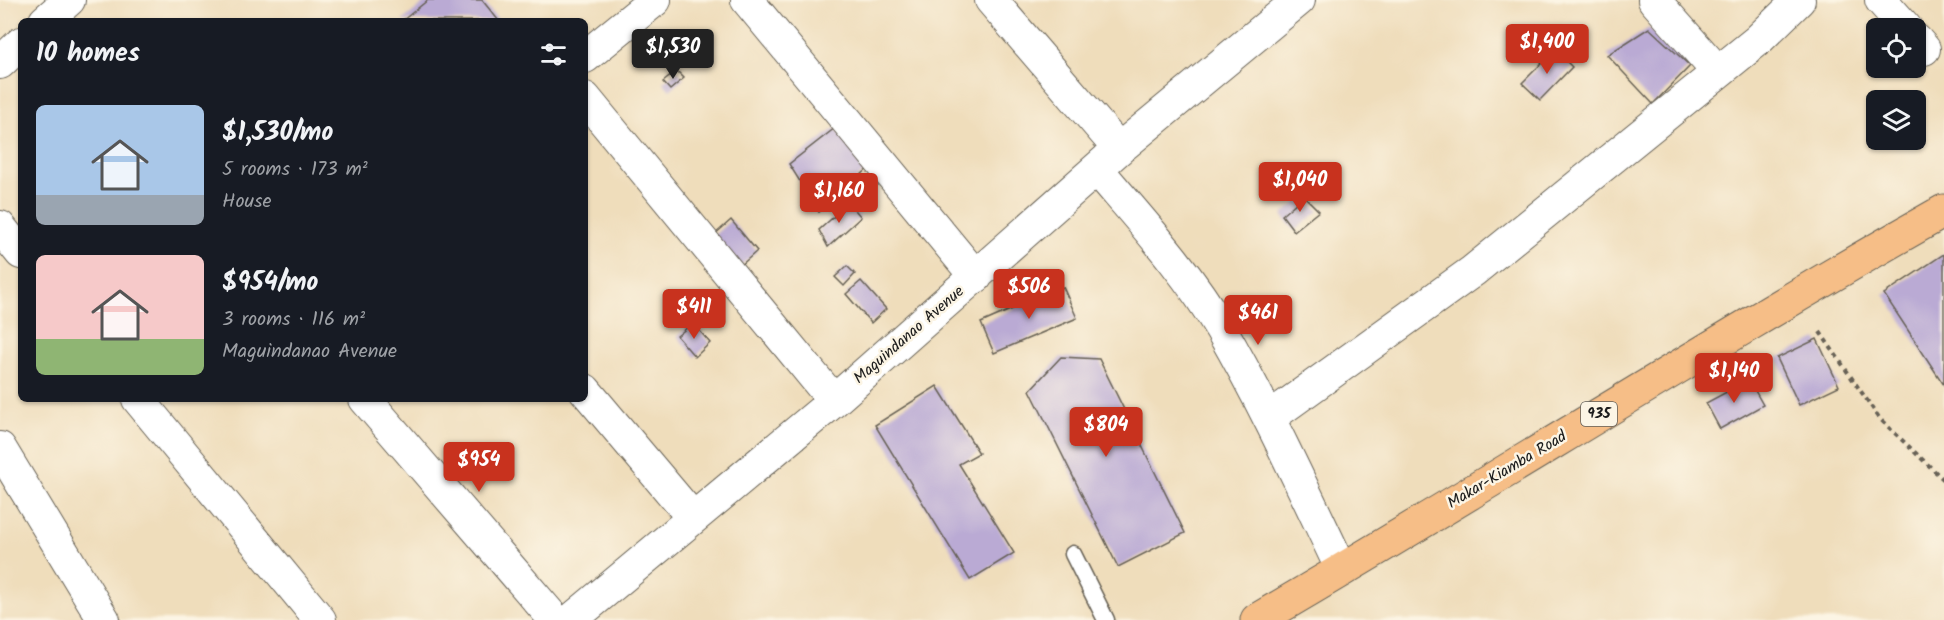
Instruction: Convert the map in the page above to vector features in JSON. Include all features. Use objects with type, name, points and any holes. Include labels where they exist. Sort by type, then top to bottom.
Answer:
[{"type":"main road","name":"Makar-Kiamba Road","points":[[1257,620],[1628,396],[1944,211]]},
{"type":"street","points":[[588,55],[655,0]]},
{"type":"street","points":[[747,0],[976,277]]},
{"type":"street","points":[[991,0],[1108,159],[1220,327],[1269,418],[1342,570]]},
{"type":"street","points":[[1654,0],[1718,72]]},
{"type":"street","points":[[1269,418],[1473,271],[1758,40],[1799,0]]},
{"type":"street","points":[[1881,0],[1897,18]]},
{"type":"street","name":"Maguindanao Avenue","points":[[571,620],[834,401],[1279,6]]},
{"type":"street","points":[[0,63],[18,46]]},
{"type":"street","points":[[588,102],[834,401]]},
{"type":"street","points":[[0,226],[18,249]]},
{"type":"street","points":[[588,394],[693,518]]},
{"type":"street","points":[[368,402],[555,620]]},
{"type":"street","points":[[155,405],[320,620]]},
{"type":"street","points":[[0,448],[104,620]]},
{"type":"lane","points":[[1072,554],[1106,620]]},
{"type":"path","points":[[1820,332],[1880,419],[1944,480]]},
{"type":"building","points":[[428,0],[482,0],[497,18],[406,18]]},
{"type":"building","points":[[1649,28],[1690,66],[1653,104],[1607,55]]},
{"type":"building","points":[[1555,50],[1572,67],[1540,100],[1522,83]]},
{"type":"building","points":[[677,71],[684,78],[670,90],[663,82]]},
{"type":"building","points":[[835,128],[870,167],[819,212],[789,164]]},
{"type":"building","points":[[1304,196],[1319,211],[1294,231],[1282,215]]},
{"type":"building","points":[[849,203],[861,217],[828,247],[819,230]]},
{"type":"building","points":[[731,220],[757,251],[739,267],[713,236]]},
{"type":"building","points":[[1944,254],[1944,385],[1884,294]]},
{"type":"building","points":[[847,266],[855,274],[844,286],[835,277]]},
{"type":"building","points":[[861,281],[886,309],[871,323],[846,294]]},
{"type":"building","points":[[1063,287],[1077,318],[994,353],[981,323]]},
{"type":"building","points":[[693,323],[710,343],[695,357],[677,336]]},
{"type":"building","points":[[1817,339],[1839,386],[1799,405],[1777,358]]},
{"type":"building","points":[[1061,357],[1099,359],[1185,533],[1118,567],[1030,390]]},
{"type":"building","points":[[1749,380],[1763,405],[1720,429],[1706,403]]},
{"type":"building","points":[[937,386],[979,453],[959,464],[1014,553],[970,580],[875,425]]}]
